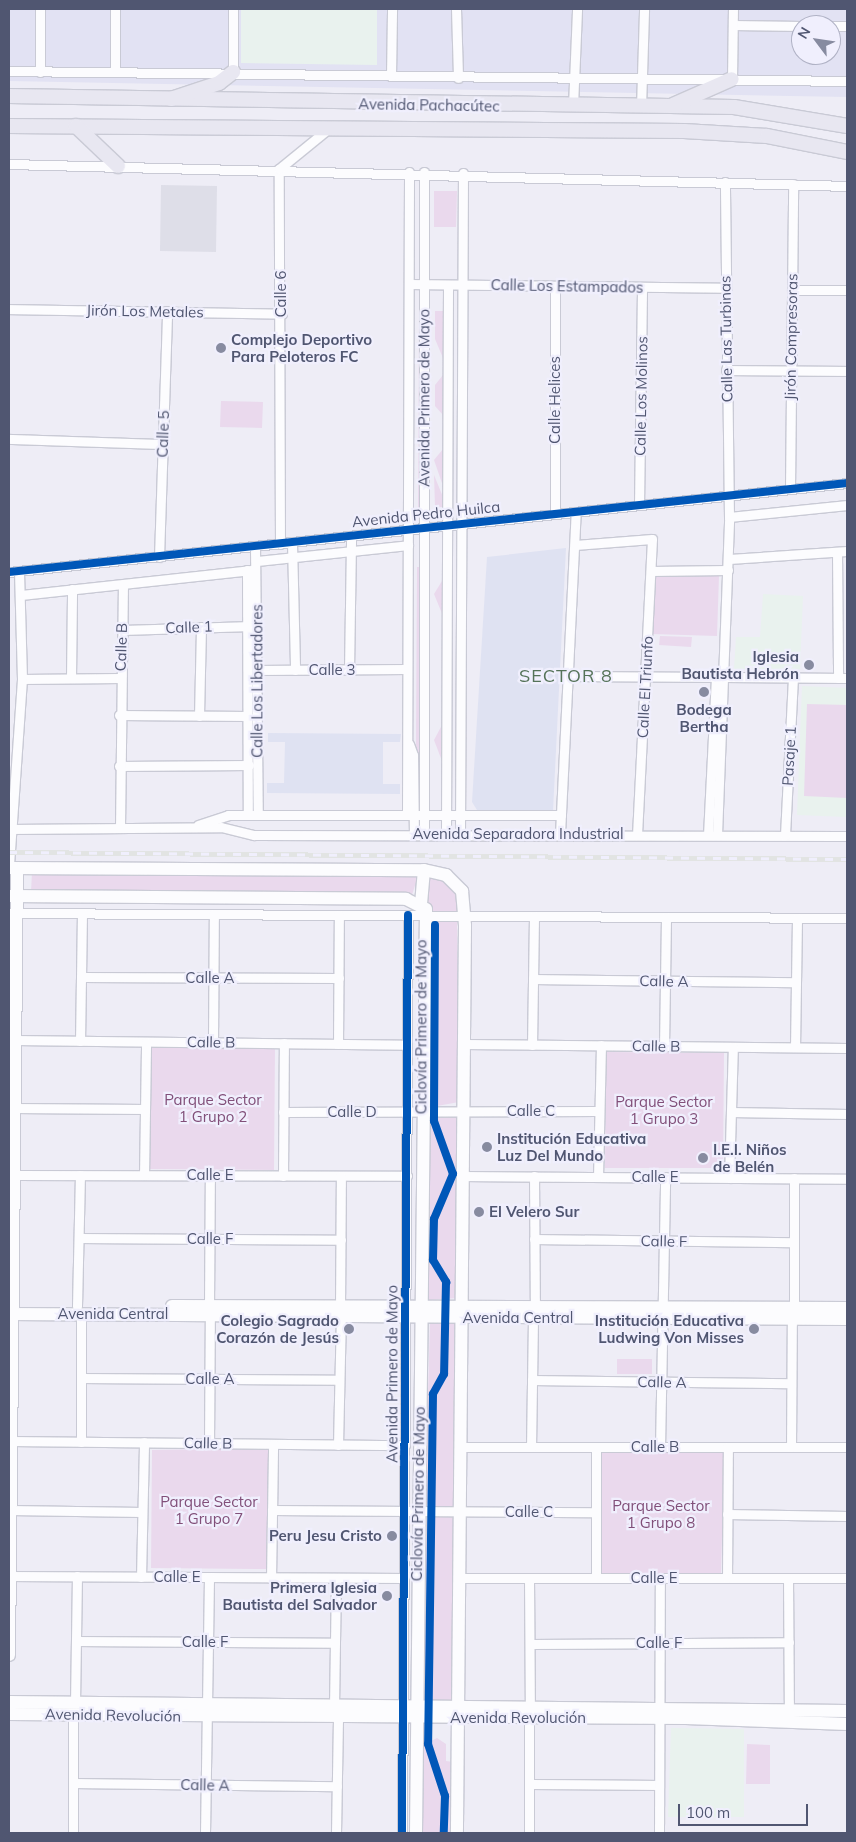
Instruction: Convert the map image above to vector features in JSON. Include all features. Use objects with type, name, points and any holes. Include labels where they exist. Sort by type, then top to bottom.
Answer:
[{"type":"main road","points":[[170,100],[219,83],[233,72]]},
{"type":"main road","points":[[670,107],[732,79]]},
{"type":"main road","name":"Avenida Pachacútec","points":[[9,96],[392,105],[734,108],[847,126]]},
{"type":"main road","points":[[391,128],[387,116],[392,105]]},
{"type":"main road","points":[[643,131],[652,118],[645,107]]},
{"type":"main road","name":"Avenida Pachacútec","points":[[9,126],[643,131],[767,136],[847,152]]},
{"type":"main road","points":[[76,126],[118,166]]},
{"type":"main road","points":[[9,1655],[15,1040],[12,865],[424,870],[446,874],[457,884],[465,915],[462,1176],[462,1511],[457,1712],[457,1833]]},
{"type":"main road","points":[[424,870],[424,910]]},
{"type":"main road","points":[[12,896],[406,899],[424,910]]},
{"type":"main road","name":"Avenida Primero de Mayo","points":[[416,1833],[424,910]]},
{"type":"main road","name":"Avenida Central","points":[[11,1310],[210,1310],[534,1314],[793,1313],[847,1308]]},
{"type":"main road","name":"Avenida Central","points":[[793,1313],[847,1319]]},
{"type":"main road","name":"Avenida Revolución","points":[[9,1702],[74,1709]]},
{"type":"main road","name":"Avenida Revolución","points":[[9,1714],[74,1709],[529,1713],[847,1711]]},
{"type":"main road","name":"Avenida Revolución","points":[[659,1713],[847,1724]]},
{"type":"street","points":[[40,9],[40,72]]},
{"type":"street","points":[[115,9],[115,72]]},
{"type":"street","points":[[233,9],[233,72]]},
{"type":"street","points":[[391,76],[392,9]]},
{"type":"street","points":[[456,9],[458,78]]},
{"type":"street","points":[[573,106],[577,76],[576,9]]},
{"type":"street","points":[[644,9],[643,77],[645,107]]},
{"type":"street","points":[[732,79],[733,9]]},
{"type":"street","points":[[733,25],[791,26]]},
{"type":"street","name":"Avenida Pachacútec","points":[[9,71],[233,72],[458,78],[577,76],[847,82]]},
{"type":"street","points":[[279,169],[328,129]]},
{"type":"street","points":[[9,164],[463,173],[847,186]]},
{"type":"street","name":"Calle 6","points":[[279,169],[282,314],[280,544]]},
{"type":"street","name":"Avenida Primero de Mayo","points":[[409,172],[407,739],[410,815],[414,833]]},
{"type":"street","name":"Avenida Primero de Mayo","points":[[424,172],[424,833]]},
{"type":"street","points":[[460,833],[463,173]]},
{"type":"street","name":"Calle Las Turbinas","points":[[713,835],[728,570],[729,517],[727,495],[724,182]]},
{"type":"street","name":"Jirón Compresoras","points":[[790,489],[793,184]]},
{"type":"street","name":"Calle Los Estampados","points":[[409,284],[725,288]]},
{"type":"street","name":"Avenida Primero de Mayo","points":[[446,833],[448,284]]},
{"type":"street","name":"Calle Helices","points":[[555,286],[555,514]]},
{"type":"street","name":"Calle Los Molinos","points":[[639,505],[642,287]]},
{"type":"street","points":[[792,290],[847,290]]},
{"type":"street","name":"Jirón Los Metales","points":[[9,310],[282,314]]},
{"type":"street","name":"Calle 5","points":[[159,557],[167,311]]},
{"type":"street","points":[[448,375],[462,342]]},
{"type":"street","points":[[726,370],[847,371]]},
{"type":"street","points":[[9,439],[163,444]]},
{"type":"street","name":"Avenida Pedro Huilca","points":[[9,572],[847,483]]},
{"type":"street","points":[[729,517],[847,505]]},
{"type":"street","points":[[560,834],[576,512]]},
{"type":"street","points":[[349,670],[351,536]]},
{"type":"street","name":"Calle El Triunfo","points":[[575,544],[652,539],[637,834]]},
{"type":"street","points":[[292,543],[294,557],[295,670]]},
{"type":"street","points":[[21,595],[123,586],[254,567],[294,557],[408,545]]},
{"type":"street","name":"Calle Los Libertadores","points":[[248,815],[248,716],[255,547]]},
{"type":"street","points":[[728,559],[847,551]]},
{"type":"street","points":[[568,676],[842,678],[837,552]]},
{"type":"street","points":[[650,571],[728,570]]},
{"type":"street","points":[[12,865],[12,829],[22,679],[19,571]]},
{"type":"street","name":"Calle B","points":[[120,828],[119,715],[123,586]]},
{"type":"street","points":[[71,677],[72,589]]},
{"type":"street","name":"Calle Los Libertadores","points":[[252,626],[257,670],[258,815]]},
{"type":"street","name":"Calle 1","points":[[122,630],[252,626]]},
{"type":"street","points":[[199,716],[201,627]]},
{"type":"street","name":"Calle 3","points":[[257,670],[407,669]]},
{"type":"street","points":[[22,679],[120,678]]},
{"type":"street","name":"Pasaje 1","points":[[785,835],[793,678]]},
{"type":"street","points":[[119,715],[248,716]]},
{"type":"street","points":[[119,766],[249,765]]},
{"type":"street","name":"Avenida Separadora Industrial","points":[[189,828],[228,815],[561,815]]},
{"type":"street","name":"Avenida Separadora Industrial","points":[[12,829],[221,827],[254,835],[460,833],[847,836]]},
{"type":"street","points":[[12,913],[408,915],[424,910],[465,915],[847,918]]},
{"type":"street","points":[[80,1041],[82,913]]},
{"type":"street","points":[[213,1042],[214,914]]},
{"type":"street","points":[[338,1044],[339,915]]},
{"type":"street","name":"Avenida Primero de Mayo","points":[[402,1833],[408,915]]},
{"type":"street","points":[[532,1045],[534,916]]},
{"type":"street","points":[[664,1046],[666,917]]},
{"type":"street","points":[[795,1047],[796,918]]},
{"type":"street","name":"Calle A","points":[[81,977],[338,978]]},
{"type":"street","name":"Calle A","points":[[533,979],[796,982]]},
{"type":"street","name":"Calle B","points":[[15,1040],[407,1045]]},
{"type":"street","points":[[144,1175],[146,1042]]},
{"type":"street","points":[[283,1176],[284,1043]]},
{"type":"street","name":"Calle B","points":[[464,1044],[847,1048]]},
{"type":"street","points":[[598,1177],[601,1046]]},
{"type":"street","points":[[729,1178],[733,1047]]},
{"type":"street","points":[[14,1108],[145,1109]]},
{"type":"street","name":"Calle C","points":[[421,1112],[599,1111]]},
{"type":"street","name":"Calle D","points":[[283,1112],[421,1112]]},
{"type":"street","points":[[731,1112],[847,1114]]},
{"type":"street","name":"Calle E","points":[[13,1174],[407,1176]]},
{"type":"street","points":[[80,1175],[79,1311],[81,1442]]},
{"type":"street","points":[[209,1443],[210,1175]]},
{"type":"street","points":[[338,1444],[341,1176]]},
{"type":"street","name":"Calle E","points":[[462,1176],[847,1179]]},
{"type":"street","points":[[531,1447],[534,1314],[534,1176]]},
{"type":"street","points":[[660,1447],[665,1177]]},
{"type":"street","points":[[791,1447],[794,1178]]},
{"type":"street","name":"Calle F","points":[[79,1238],[341,1240]]},
{"type":"street","name":"Calle F","points":[[534,1239],[794,1242]]},
{"type":"street","name":"Calle A","points":[[81,1378],[339,1380]]},
{"type":"street","name":"Calle A","points":[[532,1380],[792,1383]]},
{"type":"street","name":"Calle B","points":[[11,1441],[405,1445]]},
{"type":"street","points":[[141,1577],[144,1442]]},
{"type":"street","points":[[271,1578],[273,1444]]},
{"type":"street","name":"Calle B","points":[[462,1447],[847,1447]]},
{"type":"street","points":[[596,1447],[596,1578]]},
{"type":"street","points":[[727,1578],[728,1447]]},
{"type":"street","points":[[10,1510],[142,1512]]},
{"type":"street","points":[[272,1510],[404,1511]]},
{"type":"street","name":"Calle C","points":[[404,1511],[596,1512]]},
{"type":"street","points":[[727,1514],[847,1516]]},
{"type":"street","name":"Calle E","points":[[10,1576],[404,1578]]},
{"type":"street","points":[[73,1833],[77,1576]]},
{"type":"street","points":[[205,1833],[209,1577]]},
{"type":"street","points":[[336,1578],[336,1833]]},
{"type":"street","name":"Calle E","points":[[460,1578],[847,1578]]},
{"type":"street","points":[[529,1578],[529,1833]]},
{"type":"street","points":[[659,1833],[660,1578]]},
{"type":"street","points":[[788,1578],[789,1711]]},
{"type":"street","name":"Calle F","points":[[76,1641],[335,1643]]},
{"type":"street","name":"Calle F","points":[[530,1644],[789,1642]]},
{"type":"street","name":"Calle A","points":[[73,1783],[337,1786]]},
{"type":"street","points":[[529,1784],[659,1785]]},
{"type":"shaded area","points":[[9,9],[847,9],[847,97],[9,81]]},
{"type":"shaded area","points":[[241,9],[377,9],[377,65],[241,63]]},
{"type":"shaded area","points":[[161,185],[217,186],[216,252],[160,251]]},
{"type":"shaded area","points":[[566,548],[553,811],[477,810],[472,802],[487,557]]},
{"type":"shaded area","points":[[763,594],[803,596],[800,669],[734,669],[736,637],[760,637]]},
{"type":"shaded area","points":[[802,686],[847,688],[847,817],[797,815]]},
{"type":"shaded area","points":[[268,733],[401,734],[400,742],[383,742],[383,784],[400,784],[400,794],[267,793],[267,783],[284,783],[285,742],[268,742]]},
{"type":"shaded area","points":[[671,1728],[744,1729],[744,1817],[668,1817]]},
{"type":"green space","points":[[434,191],[457,191],[456,227],[434,227]]},
{"type":"green space","points":[[419,305],[423,305],[422,516],[418,515]]},
{"type":"green space","points":[[435,311],[444,311],[443,358],[435,339]]},
{"type":"green space","points":[[443,375],[443,415],[435,406],[435,385]]},
{"type":"green space","points":[[221,401],[263,402],[262,428],[220,427]]},
{"type":"green space","points":[[443,449],[443,486],[434,460]]},
{"type":"green space","points":[[434,475],[443,497],[442,507],[435,507]]},
{"type":"green space","points":[[417,567],[423,567],[421,803],[416,746]]},
{"type":"green space","points":[[654,574],[719,576],[717,636],[652,634]]},
{"type":"green space","points":[[442,581],[443,616],[434,594]]},
{"type":"green space","points":[[660,636],[692,637],[691,647],[659,645]]},
{"type":"green space","points":[[807,704],[847,705],[847,798],[804,796]]},
{"type":"green space","points":[[442,725],[442,761],[434,740]]},
{"type":"green space","points":[[32,872],[414,875],[417,879],[412,895],[31,892]]},
{"type":"green space","points":[[426,873],[451,880],[464,913],[428,913]]},
{"type":"green space","points":[[457,919],[459,1102],[437,1106],[429,1102],[430,923]]},
{"type":"green space","name":"Parque Sector 1 Grupo 2","points":[[151,1045],[275,1046],[274,1170],[150,1169]]},
{"type":"green space","name":"Parque Sector 1 Grupo 3","points":[[606,1052],[724,1053],[723,1168],[605,1168]]},
{"type":"green space","points":[[457,1115],[458,1298],[428,1300],[428,1119]]},
{"type":"green space","points":[[430,1322],[457,1324],[456,1505],[452,1507],[430,1507],[425,1501]]},
{"type":"green space","points":[[617,1359],[652,1359],[652,1374],[617,1374]]},
{"type":"green space","name":"Parque Sector 1 Grupo 7","points":[[269,1448],[266,1569],[151,1568],[152,1450]]},
{"type":"green space","name":"Parque Sector 1 Grupo 8","points":[[601,1451],[724,1453],[721,1575],[600,1574]]},
{"type":"green space","points":[[431,1515],[455,1517],[452,1702],[427,1702],[423,1695],[426,1523]]},
{"type":"green space","points":[[437,1738],[446,1744],[446,1761],[453,1762],[454,1833],[423,1833],[423,1745]]},
{"type":"green space","points":[[747,1744],[770,1745],[770,1784],[746,1784]]},
{"type":"railway","points":[[9,852],[847,859]]},
{"type":"cycle path","points":[[9,572],[847,483]]},
{"type":"cycle path","name":"Ciclovía Primero de Mayo","points":[[402,1833],[408,915]]},
{"type":"cycle path","name":"Ciclovía Primero de Mayo","points":[[435,925],[434,1121],[453,1174],[434,1219],[433,1260],[446,1282],[444,1374],[433,1394],[428,1744],[445,1796],[444,1833]]},
{"type":"place","name":"Complejo Deportivo Para Peloteros FC","points":[[221,348]]},
{"type":"place","name":"Iglesia Bautista Hebrón","points":[[809,665]]},
{"type":"place","name":"Bodega Bertha","points":[[704,692]]},
{"type":"place","name":"Institución Educativa Luz Del Mundo","points":[[487,1147]]},
{"type":"place","name":"I.E.I. Niños de Belén","points":[[703,1158]]},
{"type":"place","name":"El Velero Sur","points":[[479,1212]]},
{"type":"place","name":"Colegio Sagrado Corazón de Jesús","points":[[349,1329]]},
{"type":"place","name":"Institución Educativa Ludwing Von Misses","points":[[754,1329]]},
{"type":"place","name":"Peru Jesu Cristo","points":[[392,1536]]},
{"type":"place","name":"Primera Iglesia Bautista del Salvador","points":[[387,1596]]},
{"type":"district","name":"SECTOR 8","points":[[566,676]]}]
